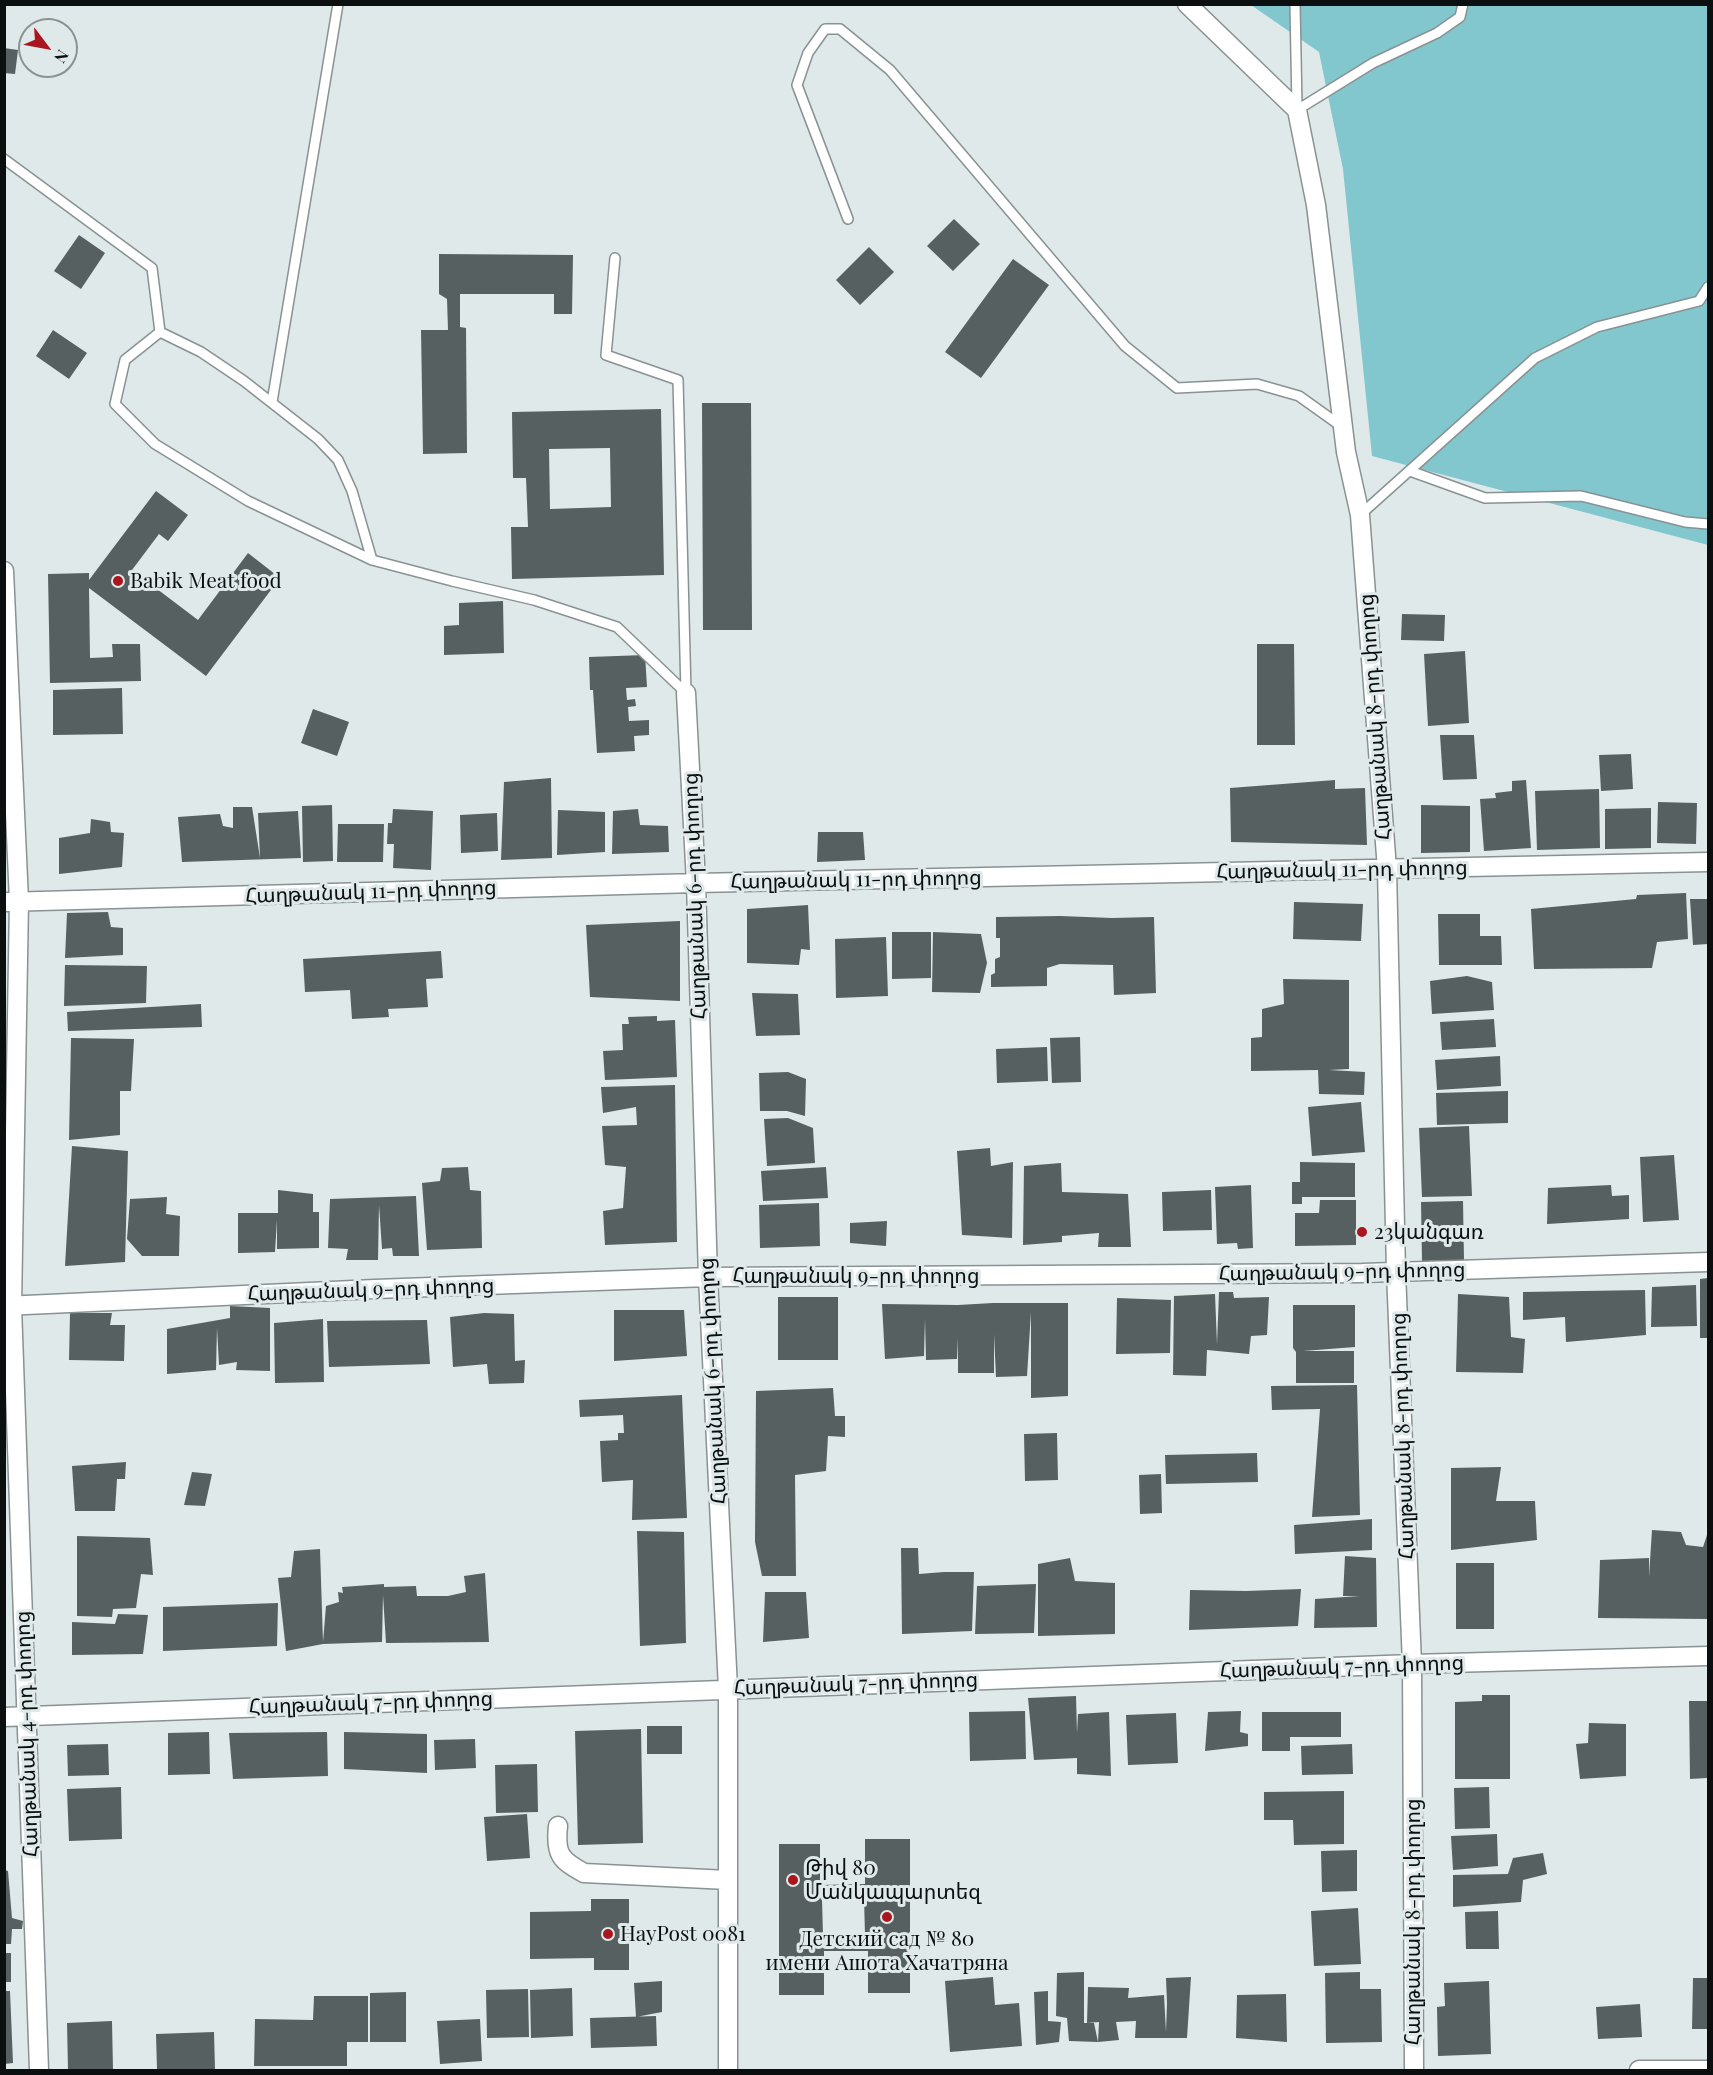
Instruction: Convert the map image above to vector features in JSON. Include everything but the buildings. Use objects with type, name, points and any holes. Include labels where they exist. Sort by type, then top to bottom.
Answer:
[{"type":"street","points":[[1187,4],[1298,110]]},
{"type":"street","name":"Հաղթանակ 8-րդ փողոց","points":[[1298,110],[1316,205],[1346,452],[1360,515],[1387,869],[1396,1272],[1413,1665],[1414,2070]]},
{"type":"street","name":"Հաղթանակ 4-րդ փողոց","points":[[4,571],[12,902],[8,1306],[39,2070]]},
{"type":"street","name":"Հաղթանակ 6-րդ փողոց","points":[[686,693],[696,883],[708,1277],[728,1689],[728,2070]]},
{"type":"street","name":"Հաղթանակ 11-րդ փողոց","points":[[12,902],[696,883],[1708,862]]},
{"type":"street","name":"Հաղթանակ 9-րդ փողոց","points":[[8,1306],[708,1277],[1396,1272],[1708,1262]]},
{"type":"street","name":"Հաղթանակ 7-րդ փողոց","points":[[4,1717],[728,1689],[1708,1656]]},
{"type":"street","points":[[558,1826],[556,1845],[566,1863],[584,1873],[728,1881]]},
{"type":"street","points":[[1640,2070],[1708,2070]]},
{"type":"lane","points":[[272,402],[338,4]]},
{"type":"lane","points":[[1295,4],[1298,110]]},
{"type":"lane","points":[[1298,110],[1373,63],[1437,33],[1460,17],[1463,4]]},
{"type":"lane","points":[[848,219],[797,85],[808,53],[825,29],[840,29],[890,70],[1125,345],[1177,388],[1257,384],[1299,396],[1343,427]]},
{"type":"lane","points":[[4,159],[152,268],[160,332]]},
{"type":"lane","points":[[615,258],[606,355],[678,380],[686,693]]},
{"type":"lane","points":[[1360,515],[1535,358],[1597,327],[1699,302],[1708,287]]},
{"type":"lane","points":[[160,332],[201,352],[272,402],[318,439],[338,460],[352,491],[372,560]]},
{"type":"lane","points":[[160,332],[125,360],[115,404],[156,444],[248,501],[372,560],[534,600],[617,627],[686,693]]},
{"type":"lane","points":[[1410,471],[1485,498],[1581,496],[1685,522],[1708,524]]},
{"type":"shaded area","points":[[1251,5],[1708,5],[1708,545],[1372,456],[1343,169],[1319,52]]},
{"type":"place","name":"Babik Meat food","points":[[118,581]]},
{"type":"place","name":"23կանգառ","points":[[1362,1232]]},
{"type":"place","name":"Թիվ 80 Մանկապարտեզ","points":[[793,1880]]},
{"type":"place","name":"Детский сад № 80 имени Ашота Хачатряна","points":[[887,1917]]},
{"type":"place","name":"HayPost 0081","points":[[608,1934]]}]
